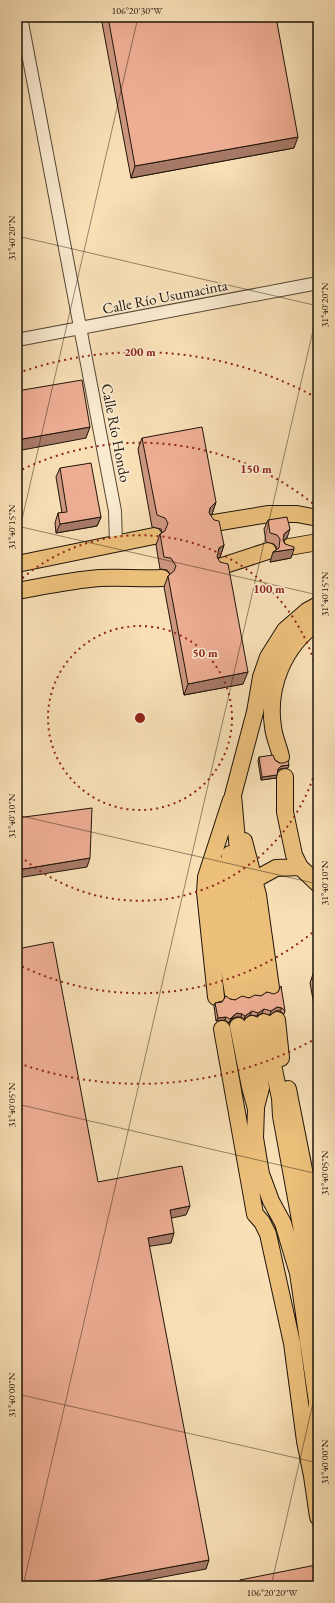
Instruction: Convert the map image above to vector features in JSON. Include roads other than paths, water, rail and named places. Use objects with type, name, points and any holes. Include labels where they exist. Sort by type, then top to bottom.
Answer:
[{"type":"main road","points":[[214,523],[269,514],[297,514],[318,518]]},
{"type":"main road","points":[[17,564],[154,536]]},
{"type":"main road","points":[[289,547],[318,542]]},
{"type":"main road","points":[[222,566],[268,551]]},
{"type":"main road","points":[[17,591],[70,581],[100,578],[162,578]]},
{"type":"main road","points":[[216,997],[204,892],[206,877],[232,795],[255,712],[261,677],[268,657],[285,630],[307,611],[318,605]]},
{"type":"main road","points":[[276,758],[273,728],[274,692],[282,664],[288,650],[308,629],[318,622]]},
{"type":"main road","points":[[279,778],[294,855],[300,867],[318,884]]},
{"type":"main road","points":[[232,795],[258,895],[252,991]]},
{"type":"main road","points":[[232,795],[252,991]]},
{"type":"main road","points":[[232,795],[216,879],[216,894],[252,991]]},
{"type":"main road","points":[[254,880],[276,868],[300,867]]},
{"type":"main road","points":[[258,1023],[261,1088],[256,1109],[255,1138],[261,1174],[271,1201],[283,1223],[298,1273],[317,1400],[315,1449],[312,1476]]},
{"type":"main road","points":[[258,1023],[280,1098],[281,1116],[318,1319]]},
{"type":"main road","points":[[256,1109],[250,1087],[258,1023]]},
{"type":"main road","points":[[258,1023],[280,1049],[318,1240]]},
{"type":"main road","points":[[222,1029],[255,1214],[262,1222],[268,1234],[292,1343],[305,1441],[318,1517]]},
{"type":"main road","points":[[261,1088],[280,1105]]},
{"type":"street","name":"Calle Río Hondo","points":[[21,17],[115,511],[116,544]]},
{"type":"street","name":"Calle Río Usumacinta","points":[[17,340],[318,283]]}]
